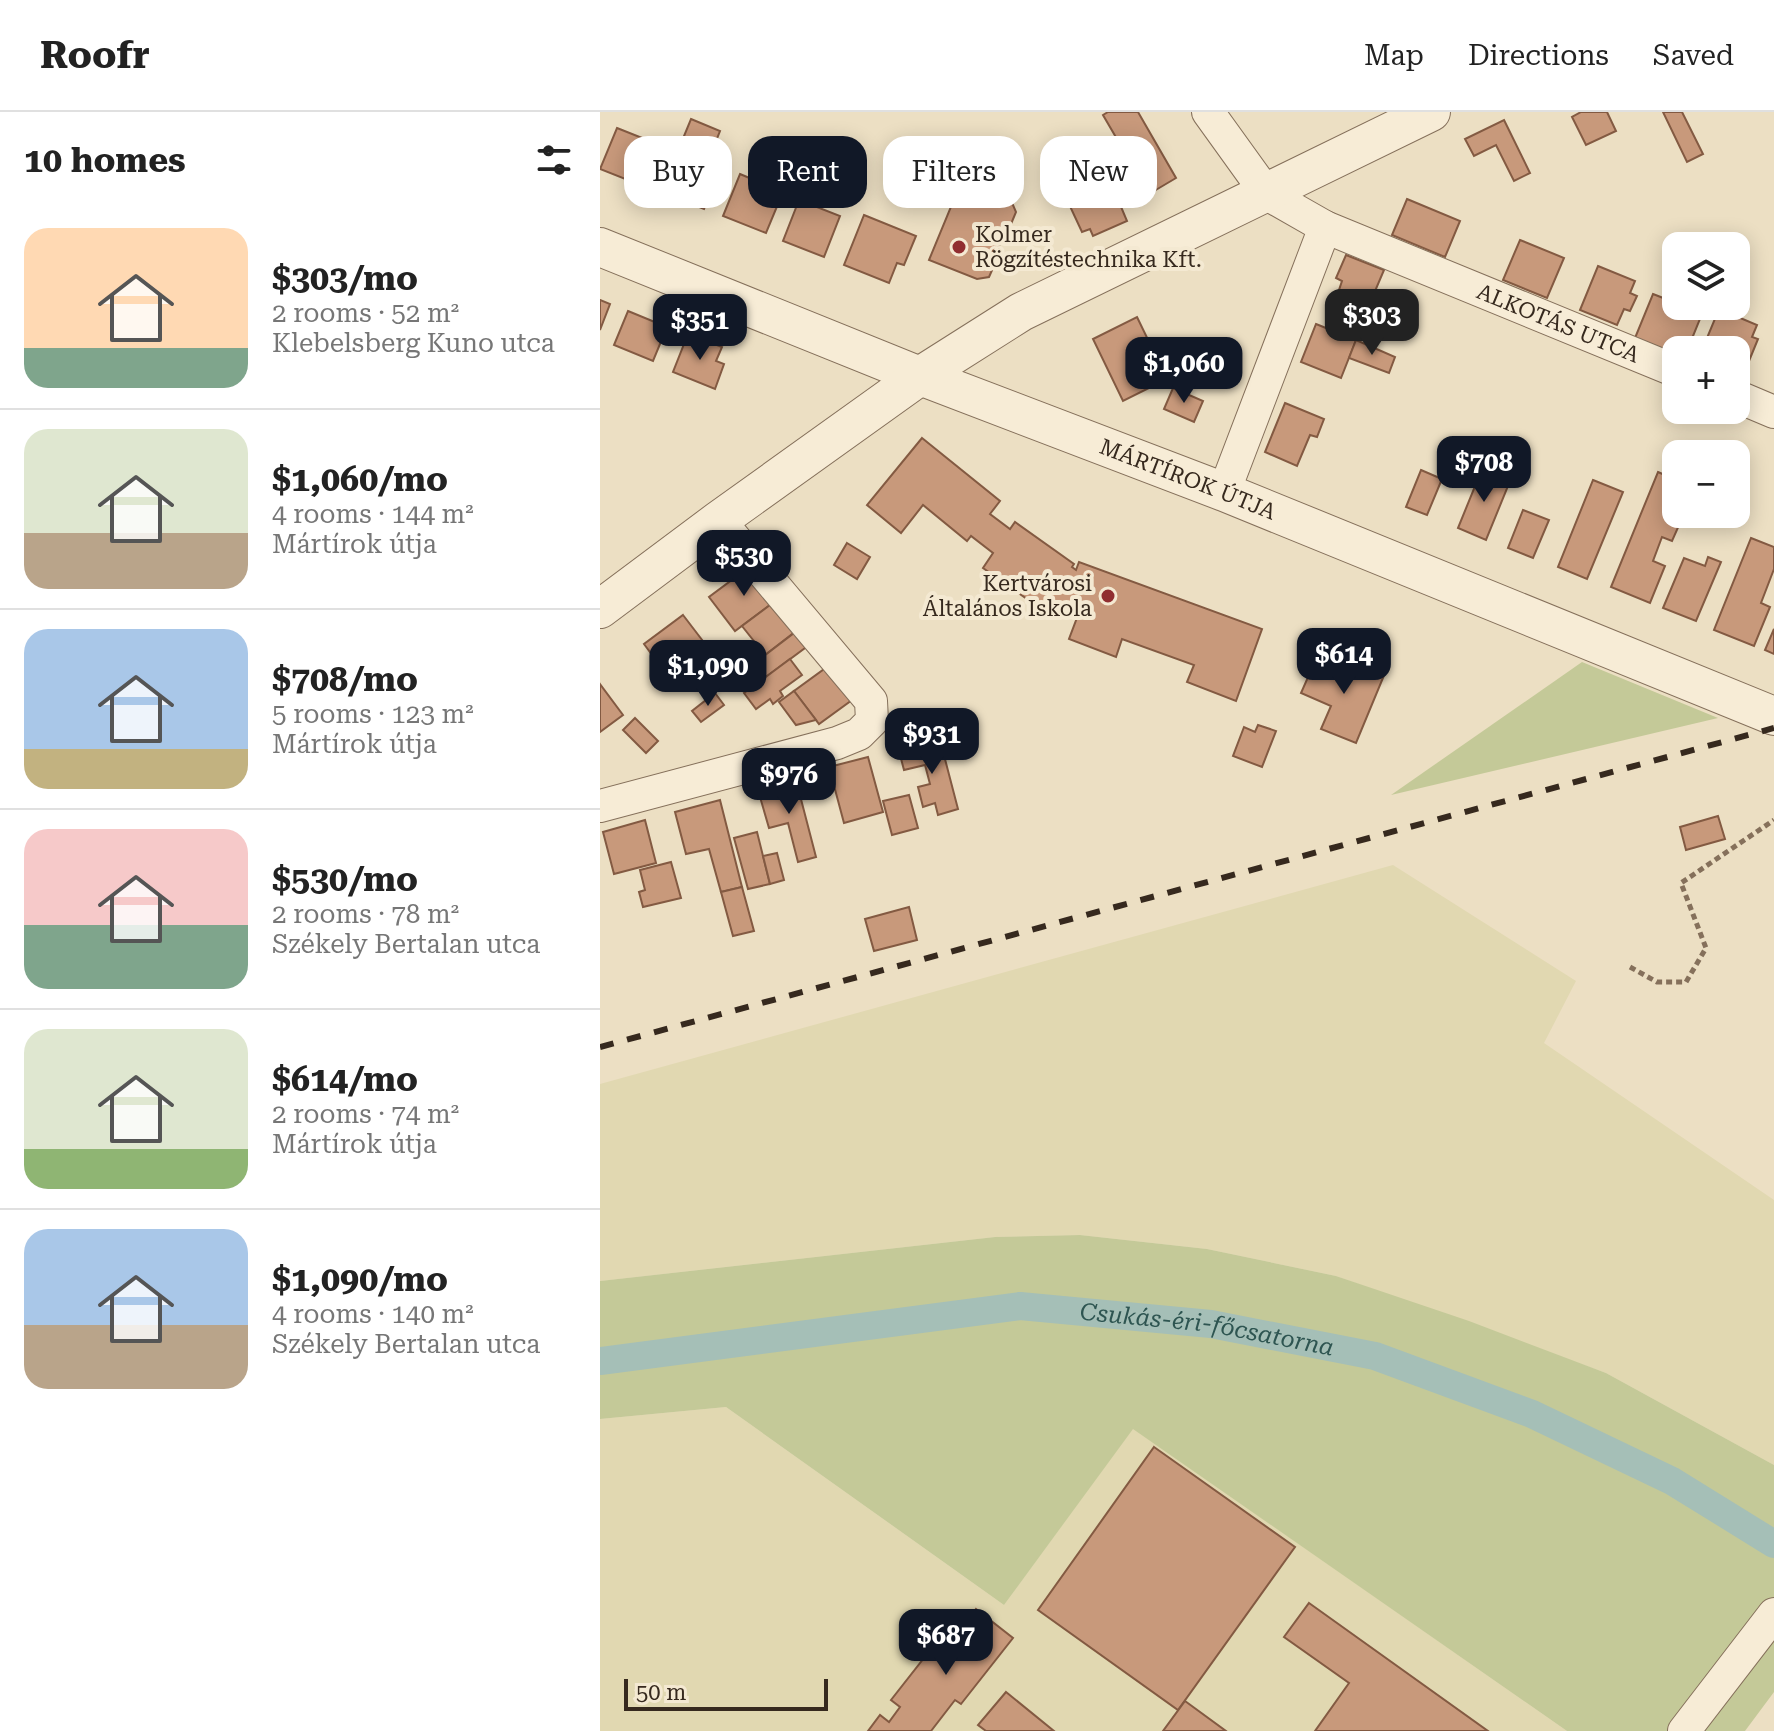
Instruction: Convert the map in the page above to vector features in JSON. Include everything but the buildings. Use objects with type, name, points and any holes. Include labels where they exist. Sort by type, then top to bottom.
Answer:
[{"type":"street","points":[[1208,112],[1267,194]]},
{"type":"street","points":[[600,609],[920,376],[1021,312],[1431,112]]},
{"type":"street","name":"ALKOTÁS UTCA","points":[[1267,194],[1325,227],[1662,365]]},
{"type":"street","points":[[1224,492],[1325,227]]},
{"type":"street","name":"MÁRTÍROK ÚTJA","points":[[600,247],[920,376],[1224,492],[1774,716]]},
{"type":"street","points":[[1750,402],[1774,412]]},
{"type":"street","points":[[600,806],[837,743],[859,734],[872,721],[871,701],[719,520]]},
{"type":"street","points":[[1684,1731],[1774,1614]]},
{"type":"path","points":[[1630,967],[1657,982],[1686,982],[1706,948],[1681,883],[1774,820]]},
{"type":"shaded area","points":[[1393,865],[1576,981],[1544,1043],[1774,1200],[1774,1465],[1606,1373],[1336,1276],[1207,1249],[1080,1235],[995,1237],[600,1281],[600,1084]]},
{"type":"shaded area","points":[[726,1407],[1004,1605],[1133,1428],[1567,1731],[600,1731],[600,1419]]},
{"type":"green space","points":[[1582,662],[1718,718],[1391,795]]},
{"type":"green space","points":[[1080,1235],[1207,1249],[1336,1276],[1469,1321],[1606,1373],[1774,1465],[1774,1692],[1745,1731],[1567,1731],[1133,1429],[1004,1605],[726,1407],[600,1419],[600,1281],[995,1237]]},
{"type":"waterway","name":"Csukás-éri-főcsatorna","points":[[600,1361],[1020,1306],[1211,1324],[1375,1356],[1532,1414],[1672,1481],[1774,1544]]},
{"type":"railway","points":[[600,1047],[1774,728]]},
{"type":"place","name":"Kolmer Rögzítéstechnika Kft.","points":[[959,247]]},
{"type":"place","name":"Kertvárosi Általános Iskola","points":[[1108,596]]}]
